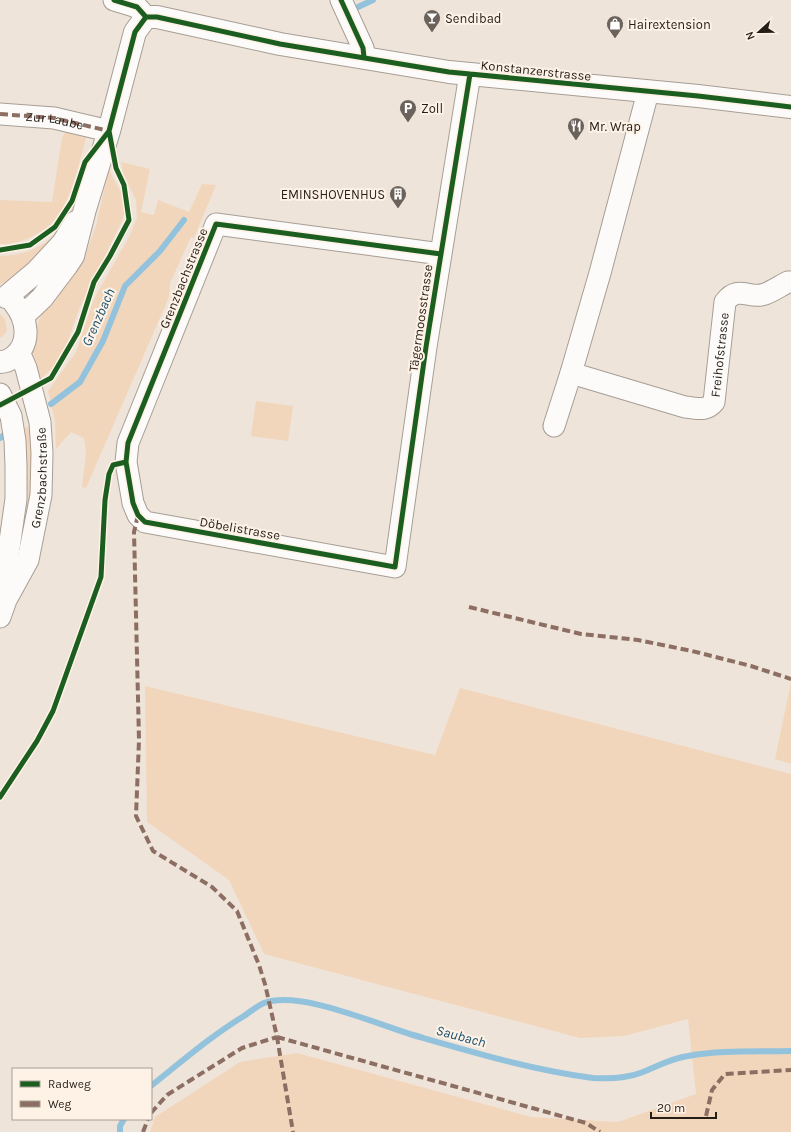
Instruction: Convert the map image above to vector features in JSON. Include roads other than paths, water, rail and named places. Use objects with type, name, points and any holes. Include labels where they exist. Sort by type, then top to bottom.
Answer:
[{"type":"main road","name":"Konstanzerstrasse","points":[[146,17],[157,17],[280,44],[449,72],[698,96],[791,107]]},
{"type":"main road","points":[[23,316],[42,298],[73,256],[85,209],[109,131],[135,32],[146,17]]},
{"type":"main road","points":[[0,362],[4,362],[12,358],[20,352],[24,343],[26,332],[23,316],[14,303],[3,296],[36,272],[63,243],[85,209]]},
{"type":"street","points":[[114,0],[136,7],[146,17]]},
{"type":"street","points":[[340,0],[363,48],[364,57]]},
{"type":"street","name":"Tägermoosstrasse","points":[[395,566],[441,254],[470,74]]},
{"type":"street","points":[[554,426],[600,272],[648,92]]},
{"type":"street","name":"Zur Laube","points":[[0,114],[54,118],[109,131]]},
{"type":"street","name":"Grenzbachstrasse","points":[[126,462],[128,443],[216,224],[441,254]]},
{"type":"street","name":"Freihofstrasse","points":[[571,373],[685,407],[703,409],[710,407],[714,402],[726,302],[730,295],[735,293],[764,295],[788,282],[791,282]]},
{"type":"street","name":"Grenzbachstraße","points":[[3,608],[28,560],[41,495],[42,453],[40,422],[26,368],[20,352]]},
{"type":"street","name":"Grenzbachstraße","points":[[0,394],[11,416],[15,441],[16,466],[16,500],[8,555],[3,608]]},
{"type":"street","name":"Döbelistrasse","points":[[126,462],[133,503],[138,515],[145,522],[395,566]]},
{"type":"waterway","points":[[358,7],[373,0]]},
{"type":"waterway","name":"Grenzbach","points":[[51,404],[80,382],[103,341],[125,286],[160,251],[184,220]]},
{"type":"waterway","name":"Grenzbach","points":[[0,438],[4,435]]},
{"type":"waterway","name":"Saubach","points":[[152,1085],[208,1041],[256,1007],[264,1003],[279,1000],[297,1001],[338,1010],[413,1035],[480,1054],[570,1075],[593,1078],[631,1076],[676,1058],[701,1054],[791,1051]]},
{"type":"waterway","name":"Saubach","points":[[120,1132],[120,1126],[123,1120]]},
{"type":"place","name":"Sendibad","points":[[432,33]]},
{"type":"place","name":"Hairextension","points":[[615,39]]},
{"type":"place","name":"Zoll","points":[[408,123]]},
{"type":"place","name":"Mr. Wrap","points":[[576,141]]},
{"type":"place","name":"EMINSHOVENHUS","points":[[398,209]]}]
